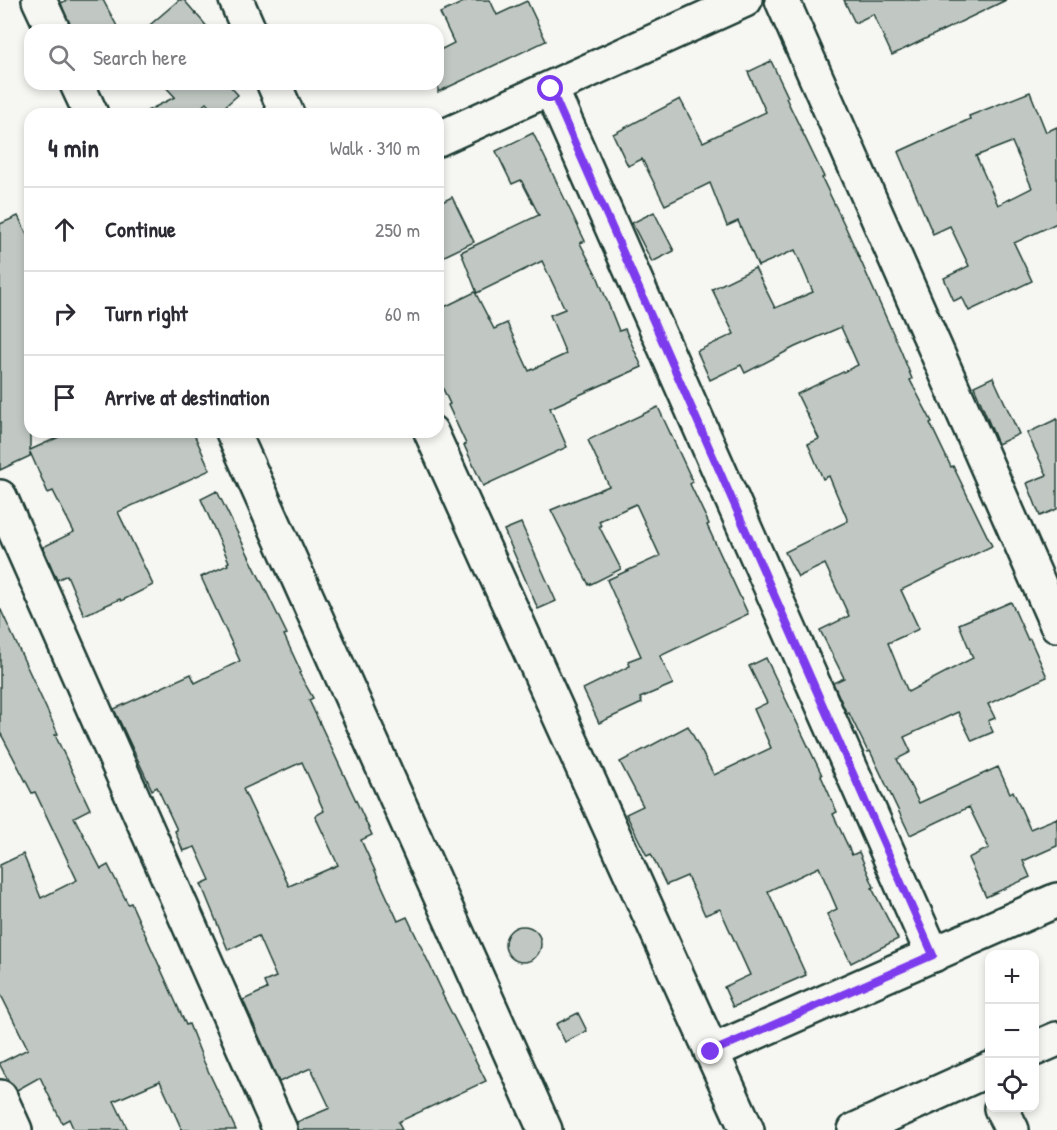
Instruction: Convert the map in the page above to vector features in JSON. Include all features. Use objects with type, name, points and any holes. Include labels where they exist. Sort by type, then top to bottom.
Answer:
[{"type":"street","points":[[39,0],[50,24]]},
{"type":"street","points":[[236,0],[246,24]]},
{"type":"street","points":[[444,136],[745,0]]},
{"type":"street","points":[[782,0],[1057,625]]},
{"type":"street","points":[[551,89],[933,955]]},
{"type":"street","points":[[80,90],[88,108]]},
{"type":"street","points":[[277,90],[284,108]]},
{"type":"street","points":[[236,438],[546,1130]]},
{"type":"street","points":[[434,438],[747,1130]]},
{"type":"street","points":[[0,497],[280,1130]]},
{"type":"street","points":[[711,1052],[1057,900]]},
{"type":"street","points":[[1039,1047],[1057,1039]]},
{"type":"street","points":[[855,1130],[985,1075]]},
{"type":"street","points":[[0,1097],[15,1130]]},
{"type":"street","points":[[1003,1112],[1012,1130]]},
{"type":"building","points":[[67,0],[103,0],[116,24],[69,24],[61,3]]},
{"type":"building","points":[[179,0],[184,0],[205,24],[151,24]]},
{"type":"building","points":[[468,0],[490,0],[497,15],[527,1],[546,41],[444,89],[444,48],[454,43],[440,13]]},
{"type":"building","points":[[844,0],[1006,0],[892,55],[873,14],[855,23]]},
{"type":"building","points":[[771,61],[901,351],[912,379],[910,380],[992,546],[901,590],[919,629],[888,643],[908,692],[973,658],[959,624],[1011,602],[1047,677],[988,704],[995,718],[988,721],[993,732],[972,741],[958,712],[904,737],[911,752],[897,759],[919,803],[998,767],[1010,793],[1013,791],[1030,829],[1057,818],[1057,846],[1023,861],[1030,877],[986,897],[968,858],[989,848],[969,807],[910,835],[870,751],[868,752],[849,713],[847,714],[833,683],[844,678],[820,630],[849,616],[825,564],[798,577],[785,552],[848,521],[829,476],[823,479],[808,444],[819,439],[797,394],[858,365],[841,327],[795,347],[745,373],[741,365],[710,380],[697,351],[734,334],[712,289],[755,268],[775,308],[813,292],[795,250],[758,266],[738,221],[727,226],[710,183],[665,205],[642,159],[628,166],[613,134],[680,99],[703,142],[766,112],[748,72]]},
{"type":"building","points":[[169,90],[233,90],[238,95],[223,108],[211,108],[206,103],[200,108],[153,108],[175,97]]},
{"type":"building","points":[[1030,92],[1046,132],[1057,127],[1057,223],[1014,243],[1032,281],[969,311],[962,297],[954,301],[944,278],[969,266],[950,226],[933,234],[898,152],[970,119],[969,116]],"holes":[[[1012,142],[1032,188],[998,205],[976,156]]]},
{"type":"building","points":[[533,133],[585,241],[580,243],[598,278],[619,331],[625,329],[642,367],[550,408],[567,447],[483,486],[464,445],[466,444],[444,391],[444,307],[475,292],[494,329],[507,323],[529,371],[566,354],[550,315],[565,309],[542,261],[477,293],[461,252],[539,215],[521,180],[512,184],[496,151]]},
{"type":"building","points":[[452,197],[474,242],[444,256],[444,201]]},
{"type":"building","points":[[654,212],[674,251],[652,262],[632,223]]},
{"type":"building","points":[[18,216],[24,228],[24,438],[30,438],[30,450],[57,438],[196,438],[210,470],[118,512],[153,585],[121,601],[120,599],[84,615],[67,575],[57,580],[43,547],[74,532],[53,491],[48,493],[30,452],[30,456],[0,470],[0,224]]},
{"type":"building","points":[[993,377],[1019,434],[998,444],[974,386]]},
{"type":"building","points":[[658,407],[693,482],[690,484],[709,524],[707,525],[748,614],[660,656],[673,684],[640,698],[642,703],[599,723],[583,689],[630,666],[628,661],[641,656],[607,580],[660,556],[636,504],[599,521],[601,526],[599,526],[621,569],[589,585],[551,510],[609,486],[588,440]]},
{"type":"building","points":[[1057,419],[1057,509],[1040,516],[1027,483],[1047,475],[1027,433]]},
{"type":"building","points":[[217,491],[287,634],[284,635],[301,672],[299,673],[313,698],[309,700],[372,835],[361,840],[398,921],[407,917],[442,994],[486,1081],[398,1122],[402,1130],[298,1130],[297,1122],[330,1108],[311,1068],[279,1082],[243,1000],[267,989],[264,982],[276,977],[258,936],[228,950],[201,884],[210,880],[195,847],[183,851],[175,831],[177,830],[157,787],[152,790],[114,709],[191,674],[195,683],[240,661],[201,577],[228,565],[229,562],[201,499]],"holes":[[[302,762],[324,811],[315,816],[338,865],[289,886],[243,789]]]},
{"type":"building","points":[[521,523],[556,601],[538,609],[504,530]]},
{"type":"building","points":[[0,608],[90,809],[74,817],[101,869],[108,865],[128,904],[131,903],[186,1025],[189,1024],[236,1130],[182,1130],[160,1081],[114,1101],[128,1130],[74,1130],[69,1119],[62,1123],[40,1077],[17,1090],[8,1080],[0,1065],[28,1049],[0,993],[0,865],[23,854],[41,898],[77,880],[35,792],[32,793],[0,732]]},
{"type":"building","points":[[766,658],[822,775],[837,812],[833,814],[852,855],[859,852],[874,887],[872,888],[898,939],[851,963],[827,914],[837,909],[819,867],[768,891],[806,975],[733,1007],[724,987],[750,975],[720,909],[705,915],[687,876],[666,885],[651,854],[647,856],[626,814],[643,806],[620,762],[688,726],[714,775],[771,748],[754,709],[767,703],[749,666]]},
{"type":"building","points":[[523,926],[536,931],[541,944],[536,957],[523,962],[510,957],[505,944],[510,931]]},
{"type":"building","points":[[578,1013],[587,1031],[565,1042],[556,1024]]},
{"type":"route","points":[[551,89],[933,955],[711,1052]]}]
